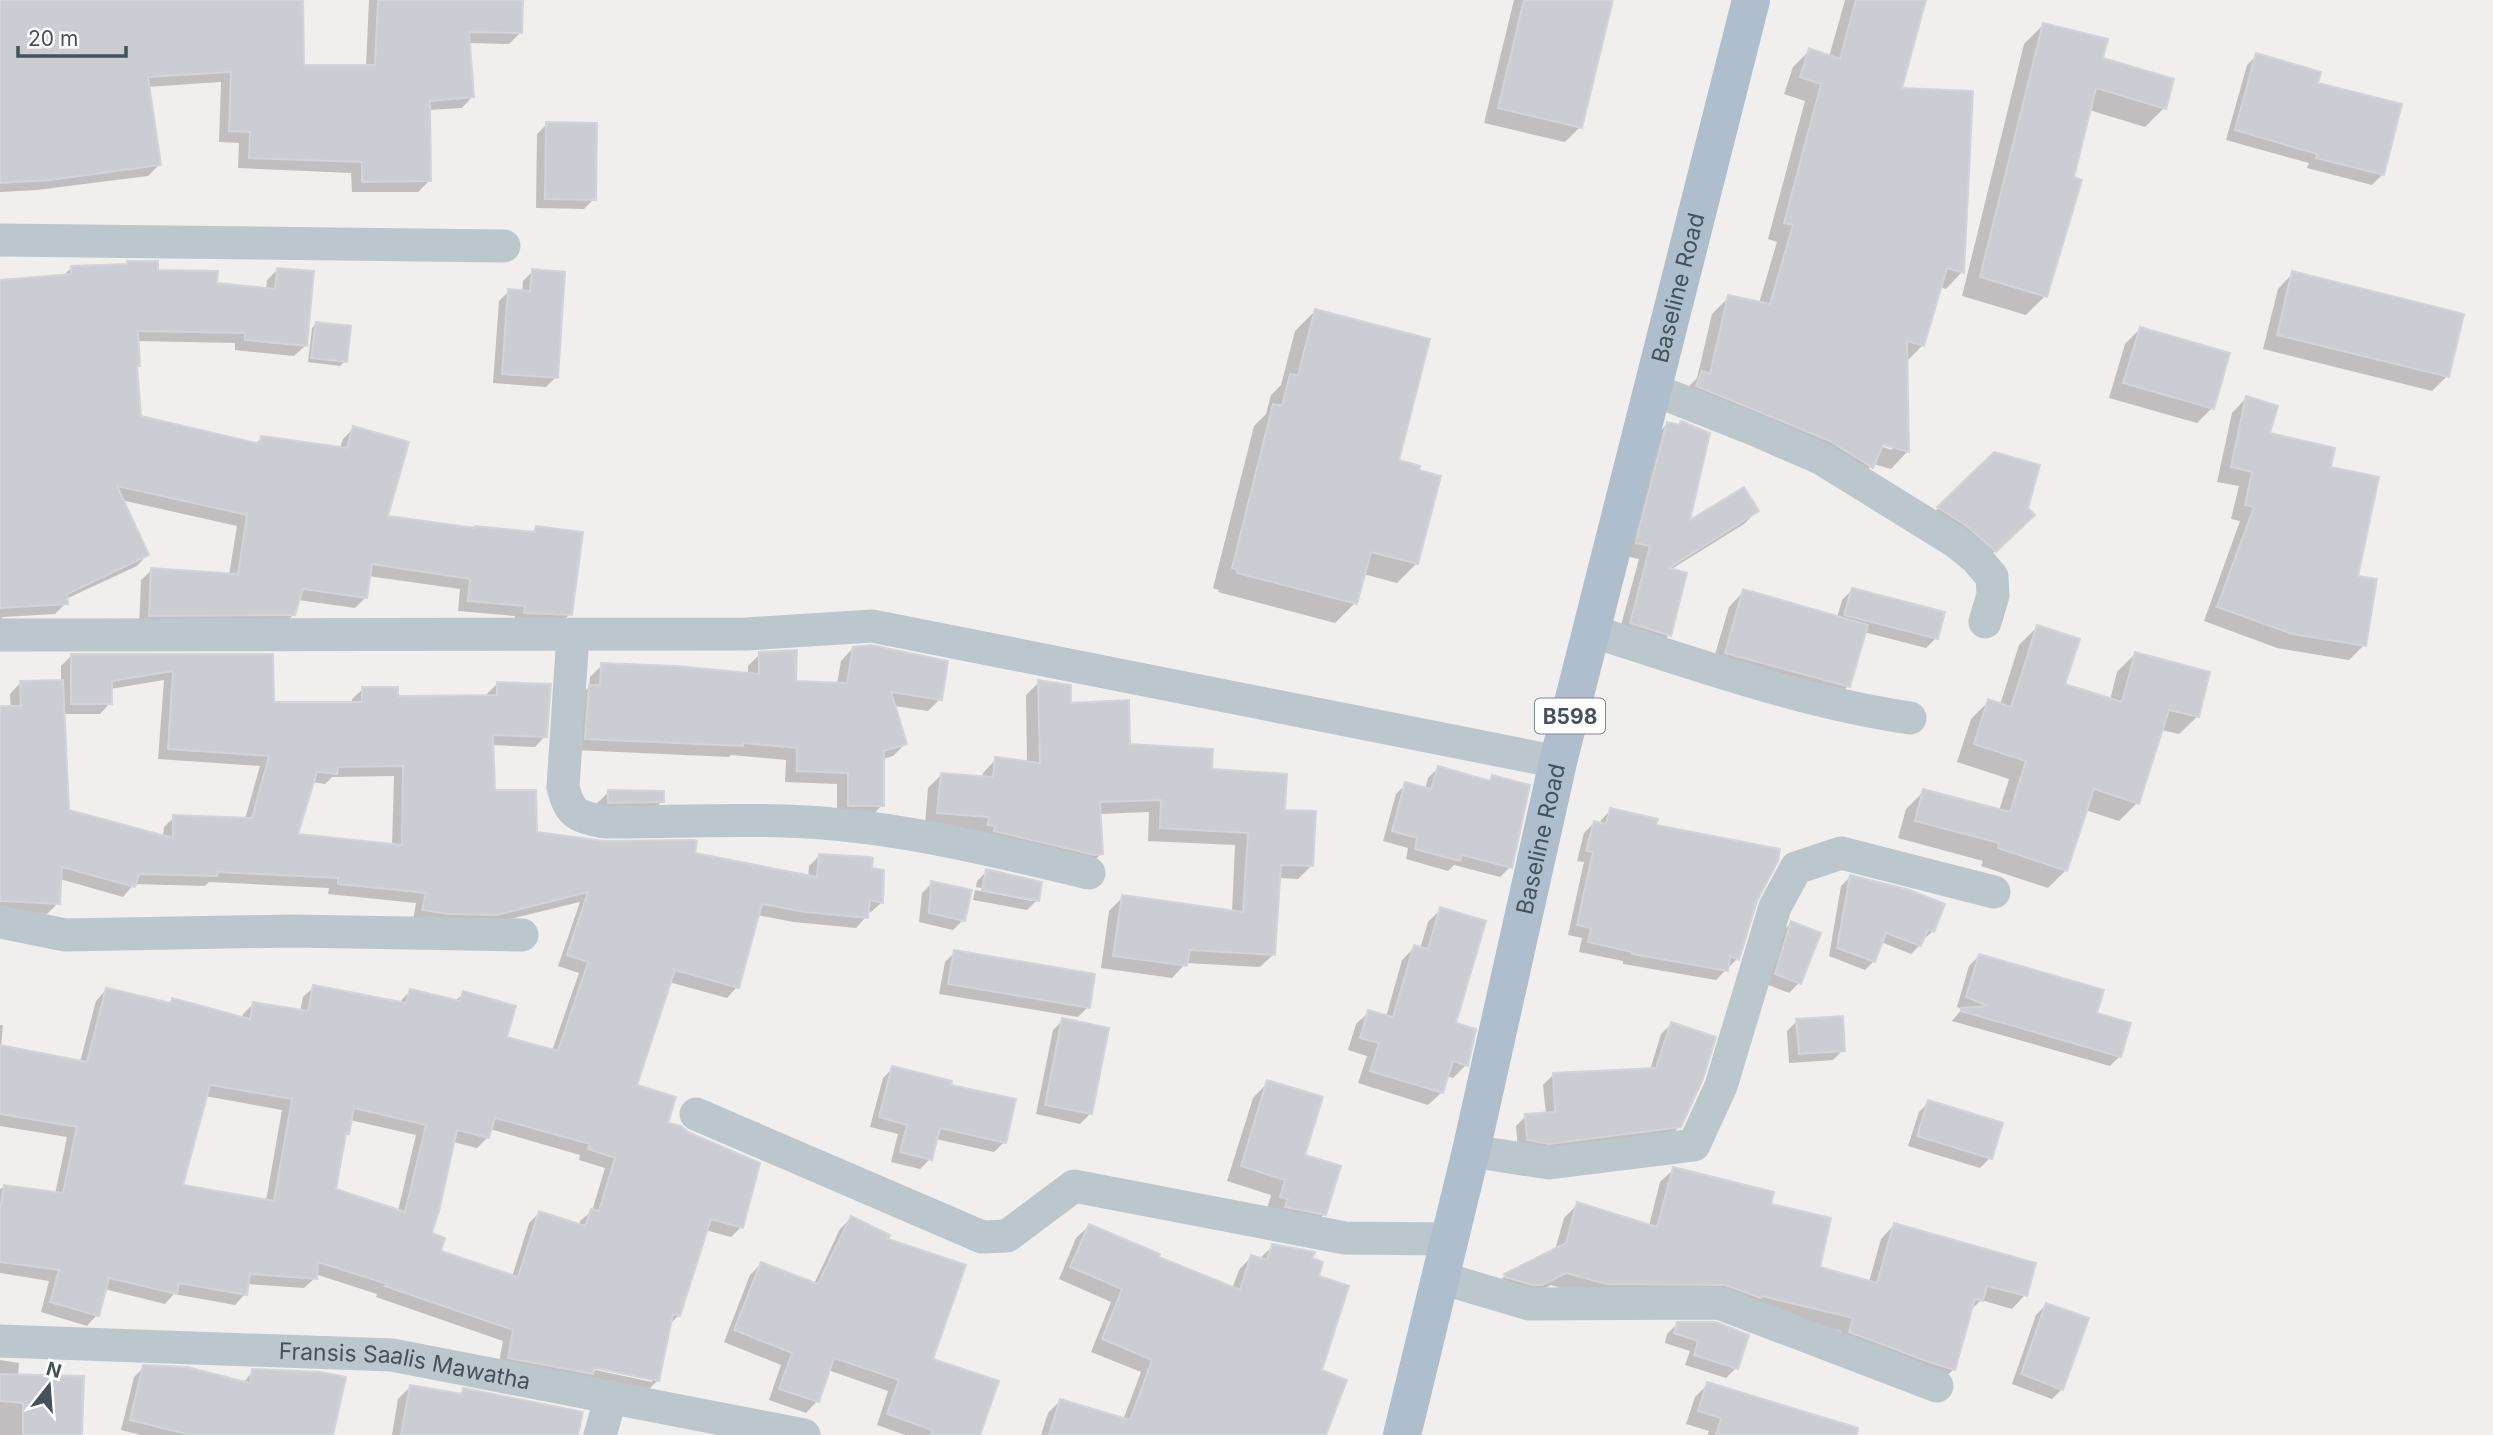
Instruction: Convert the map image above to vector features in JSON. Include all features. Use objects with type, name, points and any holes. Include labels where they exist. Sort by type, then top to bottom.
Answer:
[{"type":"main road","name":"Baseline Road","points":[[1402,1435],[1471,1151],[1558,762],[1751,0]]},
{"type":"street","points":[[0,240],[504,246]]},
{"type":"street","points":[[1652,389],[1822,460],[1956,542],[1976,558],[1992,577],[1993,595],[1985,622]]},
{"type":"street","points":[[0,635],[746,634],[872,626],[1558,762]]},
{"type":"street","points":[[1591,631],[1799,696],[1857,710],[1910,718]]},
{"type":"street","points":[[573,635],[563,787],[568,805],[583,817],[604,822],[786,821],[843,825],[903,833],[1089,873]]},
{"type":"street","points":[[1471,1151],[1549,1163],[1694,1145],[1721,1086],[1775,907],[1796,868],[1842,853],[1994,892]]},
{"type":"street","points":[[0,922],[65,935],[291,931],[523,935]]},
{"type":"street","points":[[696,1114],[982,1237],[1007,1236],[1073,1185],[1345,1238],[1448,1239]]},
{"type":"street","points":[[1441,1279],[1529,1304],[1719,1303],[1937,1386]]},
{"type":"street","name":"Fransis Saalis Mawatha","points":[[0,1341],[392,1354],[804,1435]]},
{"type":"street","points":[[600,1435],[611,1397]]},
{"type":"building","points":[[0,0],[303,0],[304,65],[375,65],[378,0],[523,0],[522,33],[469,32],[474,97],[430,101],[431,181],[362,182],[362,162],[249,158],[250,132],[229,131],[231,72],[148,77],[161,165],[50,180],[0,183]]},
{"type":"building","points":[[1524,0],[1613,0],[1582,128],[1498,108]]},
{"type":"building","points":[[1856,0],[1926,0],[1902,88],[1973,91],[1964,273],[1947,268],[1924,346],[1907,341],[1909,452],[1883,445],[1873,468],[1830,441],[1696,386],[1702,371],[1710,374],[1728,295],[1770,304],[1793,225],[1784,223],[1821,84],[1800,77],[1809,48],[1840,59]]},
{"type":"building","points":[[2043,23],[2108,39],[2103,58],[2174,79],[2166,109],[2096,88],[2074,177],[2082,180],[2047,297],[1980,277]]},
{"type":"building","points":[[2256,53],[2321,72],[2318,83],[2402,104],[2384,175],[2316,158],[2317,154],[2235,130]]},
{"type":"building","points":[[546,122],[597,123],[596,200],[545,199]]},
{"type":"building","points":[[127,261],[158,261],[158,270],[218,271],[217,283],[275,289],[277,268],[314,271],[307,346],[245,340],[245,333],[138,331],[140,366],[137,366],[141,416],[260,444],[261,436],[347,448],[353,426],[409,442],[388,516],[475,528],[535,532],[536,526],[583,532],[572,615],[524,613],[525,606],[468,601],[470,579],[372,564],[367,598],[303,589],[295,615],[149,616],[151,568],[238,574],[247,515],[117,486],[149,555],[67,594],[68,604],[0,608],[0,280],[71,274],[71,266],[127,264]]},
{"type":"building","points":[[532,269],[565,272],[558,378],[502,374],[508,289],[530,291]]},
{"type":"building","points":[[2292,271],[2464,314],[2449,377],[2277,335]]},
{"type":"building","points":[[1315,309],[1430,339],[1399,460],[1420,466],[1419,470],[1441,476],[1418,564],[1371,552],[1357,604],[1237,573],[1237,570],[1232,568],[1273,404],[1282,406],[1290,374],[1298,375]]},
{"type":"building","points":[[316,322],[351,326],[347,362],[311,358]]},
{"type":"building","points":[[2140,327],[2230,353],[2214,409],[2123,383]]},
{"type":"building","points":[[2246,396],[2278,406],[2270,433],[2335,448],[2331,467],[2379,477],[2358,576],[2377,579],[2366,646],[2292,634],[2217,607],[2254,507],[2245,505],[2252,472],[2231,467]]},
{"type":"building","points":[[1681,421],[1710,433],[1690,520],[1744,487],[1759,511],[1669,568],[1687,573],[1671,636],[1630,623],[1650,546],[1636,543],[1638,533],[1667,422],[1679,425]]},
{"type":"building","points":[[1994,452],[2040,465],[2028,508],[2035,515],[1996,552],[1968,527],[1937,507]]},
{"type":"building","points":[[1852,588],[1945,612],[1938,639],[1844,615]]},
{"type":"building","points":[[1743,589],[1868,625],[1850,687],[1725,653]]},
{"type":"building","points":[[2037,625],[2080,639],[2065,684],[2122,702],[2135,652],[2210,672],[2199,717],[2169,710],[2139,804],[2094,789],[2067,871],[1998,848],[1999,843],[1915,821],[1923,789],[2010,812],[2026,761],[1974,744],[1988,699],[2011,707]]},
{"type":"building","points":[[871,645],[948,661],[942,700],[891,692],[907,744],[884,751],[884,806],[848,806],[848,773],[797,771],[797,748],[743,743],[743,746],[585,739],[589,685],[600,685],[601,663],[676,666],[759,674],[759,652],[797,650],[796,681],[847,683],[853,647]]},
{"type":"building","points":[[71,654],[273,654],[274,702],[362,702],[362,687],[398,687],[398,696],[497,695],[497,682],[551,684],[547,737],[493,735],[495,790],[536,790],[537,832],[604,841],[694,840],[697,841],[695,853],[817,877],[819,854],[870,857],[873,858],[872,868],[884,870],[883,903],[870,900],[868,918],[805,912],[762,904],[739,988],[675,970],[637,1085],[676,1097],[668,1123],[681,1126],[688,1132],[760,1163],[743,1228],[711,1219],[680,1316],[673,1314],[659,1381],[595,1368],[593,1374],[508,1358],[513,1330],[318,1262],[317,1279],[250,1274],[247,1295],[179,1283],[177,1294],[109,1278],[99,1316],[50,1302],[59,1270],[0,1262],[0,1210],[4,1185],[63,1193],[77,1127],[0,1114],[0,1045],[87,1062],[106,988],[171,1003],[172,998],[250,1019],[253,1002],[308,1011],[313,985],[406,1003],[410,989],[460,1001],[463,991],[516,1006],[507,1037],[558,1051],[588,962],[567,955],[588,892],[497,915],[449,914],[422,910],[426,893],[338,884],[338,878],[218,872],[217,876],[139,874],[135,887],[62,867],[60,904],[0,901],[0,706],[21,706],[20,681],[63,680],[69,810],[173,838],[173,815],[252,818],[269,756],[168,749],[173,671],[112,681],[112,704],[71,704]],"holes":[[[403,766],[402,845],[298,834],[317,772],[337,774],[338,767]],[[210,1085],[292,1099],[274,1201],[183,1185]],[[354,1108],[426,1125],[405,1212],[336,1189],[346,1134],[349,1134]],[[495,1118],[590,1144],[588,1149],[615,1158],[599,1211],[591,1209],[585,1226],[539,1211],[518,1277],[441,1251],[445,1238],[432,1233],[457,1130],[489,1138]]]},
{"type":"building","points":[[1038,680],[1071,685],[1071,703],[1129,700],[1130,744],[1213,749],[1212,769],[1287,774],[1285,810],[1316,811],[1313,866],[1281,865],[1275,955],[1190,950],[1187,966],[1113,956],[1122,895],[1243,912],[1248,833],[1160,828],[1161,800],[1100,802],[1103,854],[1094,855],[994,831],[995,826],[988,825],[989,817],[937,813],[941,773],[993,777],[995,757],[1040,763]]},
{"type":"building","points":[[1438,766],[1490,781],[1492,775],[1530,785],[1512,868],[1462,855],[1460,861],[1415,849],[1417,838],[1392,831],[1405,782],[1431,789]]},
{"type":"building","points":[[608,790],[664,791],[664,802],[608,803]]},
{"type":"building","points":[[1610,808],[1658,819],[1656,825],[1780,849],[1778,861],[1757,901],[1739,960],[1730,956],[1728,971],[1632,954],[1588,942],[1591,928],[1577,925],[1593,852],[1586,851],[1594,821],[1606,824]]},
{"type":"building","points":[[986,869],[1042,882],[1039,901],[982,890]]},
{"type":"building","points":[[1850,875],[1910,890],[1945,904],[1934,932],[1928,929],[1921,946],[1886,933],[1875,962],[1837,948]]},
{"type":"building","points":[[931,881],[972,890],[965,921],[929,913]]},
{"type":"building","points":[[1440,907],[1486,921],[1456,1023],[1476,1029],[1468,1066],[1453,1061],[1443,1093],[1370,1071],[1379,1043],[1360,1038],[1368,1010],[1393,1017],[1414,945],[1428,949]]},
{"type":"building","points":[[1791,921],[1821,933],[1801,984],[1775,974]]},
{"type":"building","points":[[954,950],[1095,974],[1090,1008],[948,984]]},
{"type":"building","points":[[1979,954],[2104,990],[2097,1013],[2131,1023],[2121,1057],[1961,1011],[1961,1008],[1988,1006],[1966,997]]},
{"type":"building","points":[[1843,1016],[1845,1051],[1799,1054],[1796,1019]]},
{"type":"building","points":[[1062,1018],[1109,1028],[1092,1114],[1045,1105]]},
{"type":"building","points":[[1671,1022],[1716,1037],[1703,1079],[1681,1127],[1549,1144],[1527,1140],[1525,1114],[1555,1112],[1553,1073],[1656,1068]]},
{"type":"building","points":[[892,1066],[952,1081],[951,1085],[1016,1099],[1006,1143],[940,1128],[932,1160],[900,1152],[907,1125],[879,1117]]},
{"type":"building","points":[[1267,1080],[1323,1097],[1305,1155],[1341,1166],[1326,1215],[1285,1207],[1288,1199],[1280,1197],[1285,1180],[1241,1166]]},
{"type":"building","points":[[1928,1100],[2003,1123],[1992,1159],[1917,1136]]},
{"type":"building","points":[[1673,1167],[1774,1192],[1771,1204],[1831,1218],[1820,1267],[1877,1283],[1894,1223],[2036,1263],[2027,1296],[1987,1286],[1983,1301],[1975,1299],[1955,1370],[1849,1332],[1853,1318],[1762,1296],[1761,1298],[1725,1285],[1606,1284],[1566,1273],[1542,1285],[1532,1285],[1505,1277],[1504,1274],[1566,1243],[1577,1202],[1657,1227]]},
{"type":"building","points":[[851,1216],[890,1235],[888,1239],[966,1265],[933,1359],[999,1381],[980,1435],[931,1435],[932,1430],[887,1414],[899,1380],[834,1358],[819,1402],[779,1389],[792,1353],[734,1330],[761,1262],[818,1284]]},
{"type":"building","points":[[1089,1224],[1160,1254],[1159,1257],[1240,1290],[1251,1255],[1267,1260],[1272,1244],[1315,1252],[1312,1258],[1323,1262],[1319,1276],[1349,1286],[1322,1370],[1347,1380],[1326,1435],[1049,1435],[1060,1399],[1130,1420],[1152,1360],[1102,1339],[1122,1289],[1070,1267]]},
{"type":"building","points":[[2046,1303],[2089,1318],[2063,1390],[2021,1374]]},
{"type":"building","points":[[1677,1322],[1716,1322],[1749,1335],[1738,1369],[1694,1355],[1698,1341],[1674,1333]]},
{"type":"building","points":[[143,1365],[187,1367],[250,1383],[252,1369],[321,1372],[346,1377],[333,1435],[190,1435],[130,1420]]},
{"type":"building","points":[[0,1374],[84,1376],[82,1435],[23,1435],[23,1403],[0,1401]]},
{"type":"building","points":[[1707,1382],[1858,1428],[1857,1435],[1716,1435],[1721,1418],[1698,1411]]},
{"type":"building","points":[[410,1385],[462,1394],[463,1388],[583,1412],[578,1435],[401,1435]]}]
